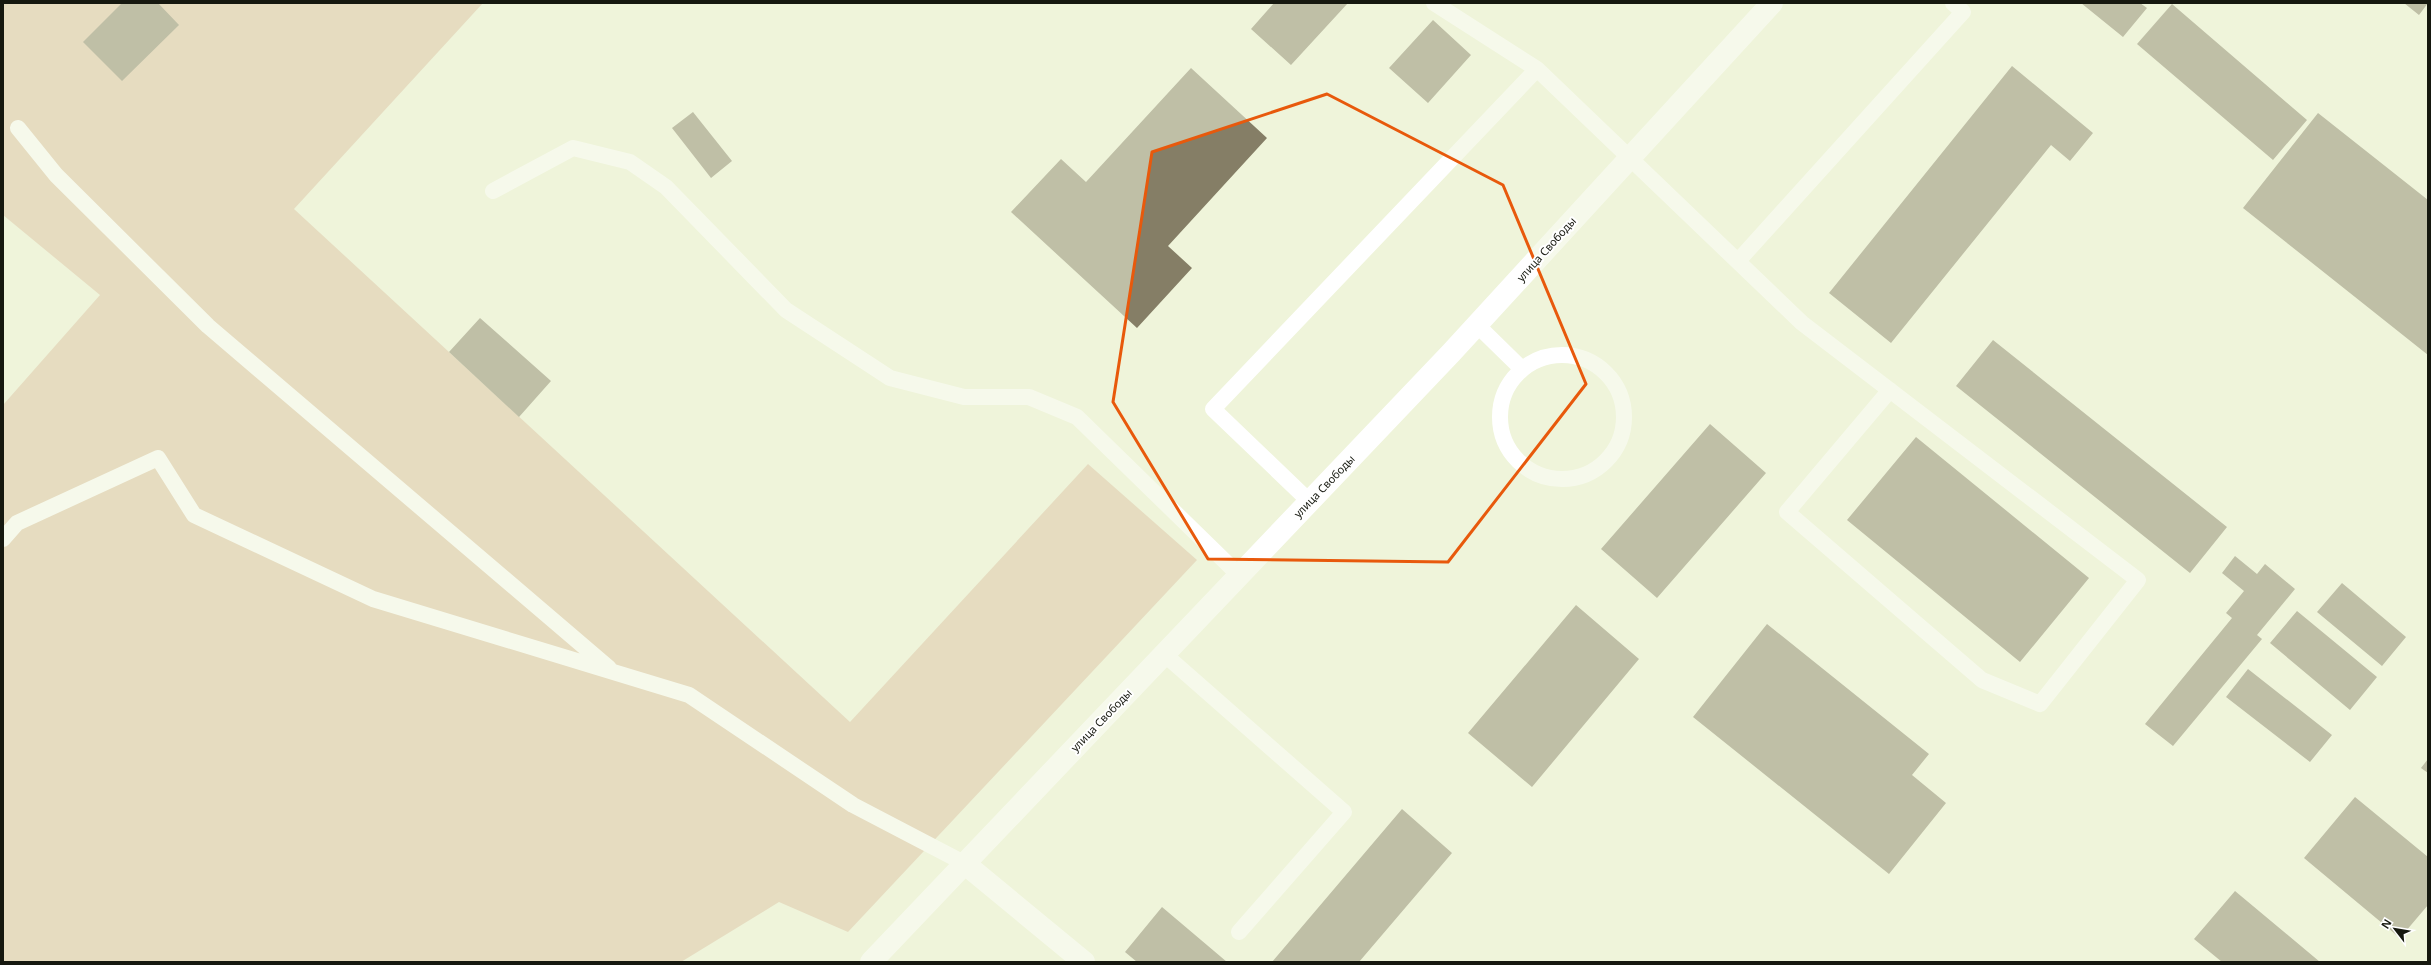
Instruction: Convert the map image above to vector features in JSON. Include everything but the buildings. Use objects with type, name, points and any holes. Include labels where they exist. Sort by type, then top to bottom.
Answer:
[{"type":"street","name":"улица Свободы","points":[[871,962],[1477,325],[1772,3]]},
{"type":"street","points":[[964,863],[1084,962]]},
{"type":"lane","points":[[1434,3],[1537,69],[1802,322],[2138,580],[2040,704],[1982,680],[1787,512],[1890,390]]},
{"type":"lane","points":[[1738,261],[1963,12],[1953,3]]},
{"type":"lane","points":[[1310,501],[1213,409],[1537,69]]},
{"type":"lane","points":[[18,128],[56,175],[208,326],[615,673]]},
{"type":"lane","points":[[493,191],[573,148],[630,162],[666,187],[786,310],[890,378],[964,397],[1029,397],[1077,417],[1239,575]]},
{"type":"lane","points":[[1477,325],[1522,369]]},
{"type":"lane","points":[[1562,355],[1583,358],[1602,369],[1615,385],[1623,404],[1624,424],[1620,437],[1607,460],[1591,472],[1572,479],[1552,479],[1533,473],[1518,461],[1506,445],[1500,426],[1500,404],[1508,384],[1522,369],[1541,358],[1562,355]]},
{"type":"lane","points":[[3,539],[17,523],[158,458],[194,515],[373,599],[689,695],[853,805],[964,863]]},
{"type":"lane","points":[[1164,654],[1344,812],[1239,932]]},
{"type":"highlighted area","points":[[1327,94],[1503,185],[1586,384],[1448,562],[1208,559],[1113,402],[1152,152]]},
{"type":"shaded area","points":[[3,3],[483,3],[294,209],[850,722],[1088,464],[1197,560],[848,932],[779,902],[681,962],[3,962],[3,405],[100,295],[3,215]]}]
